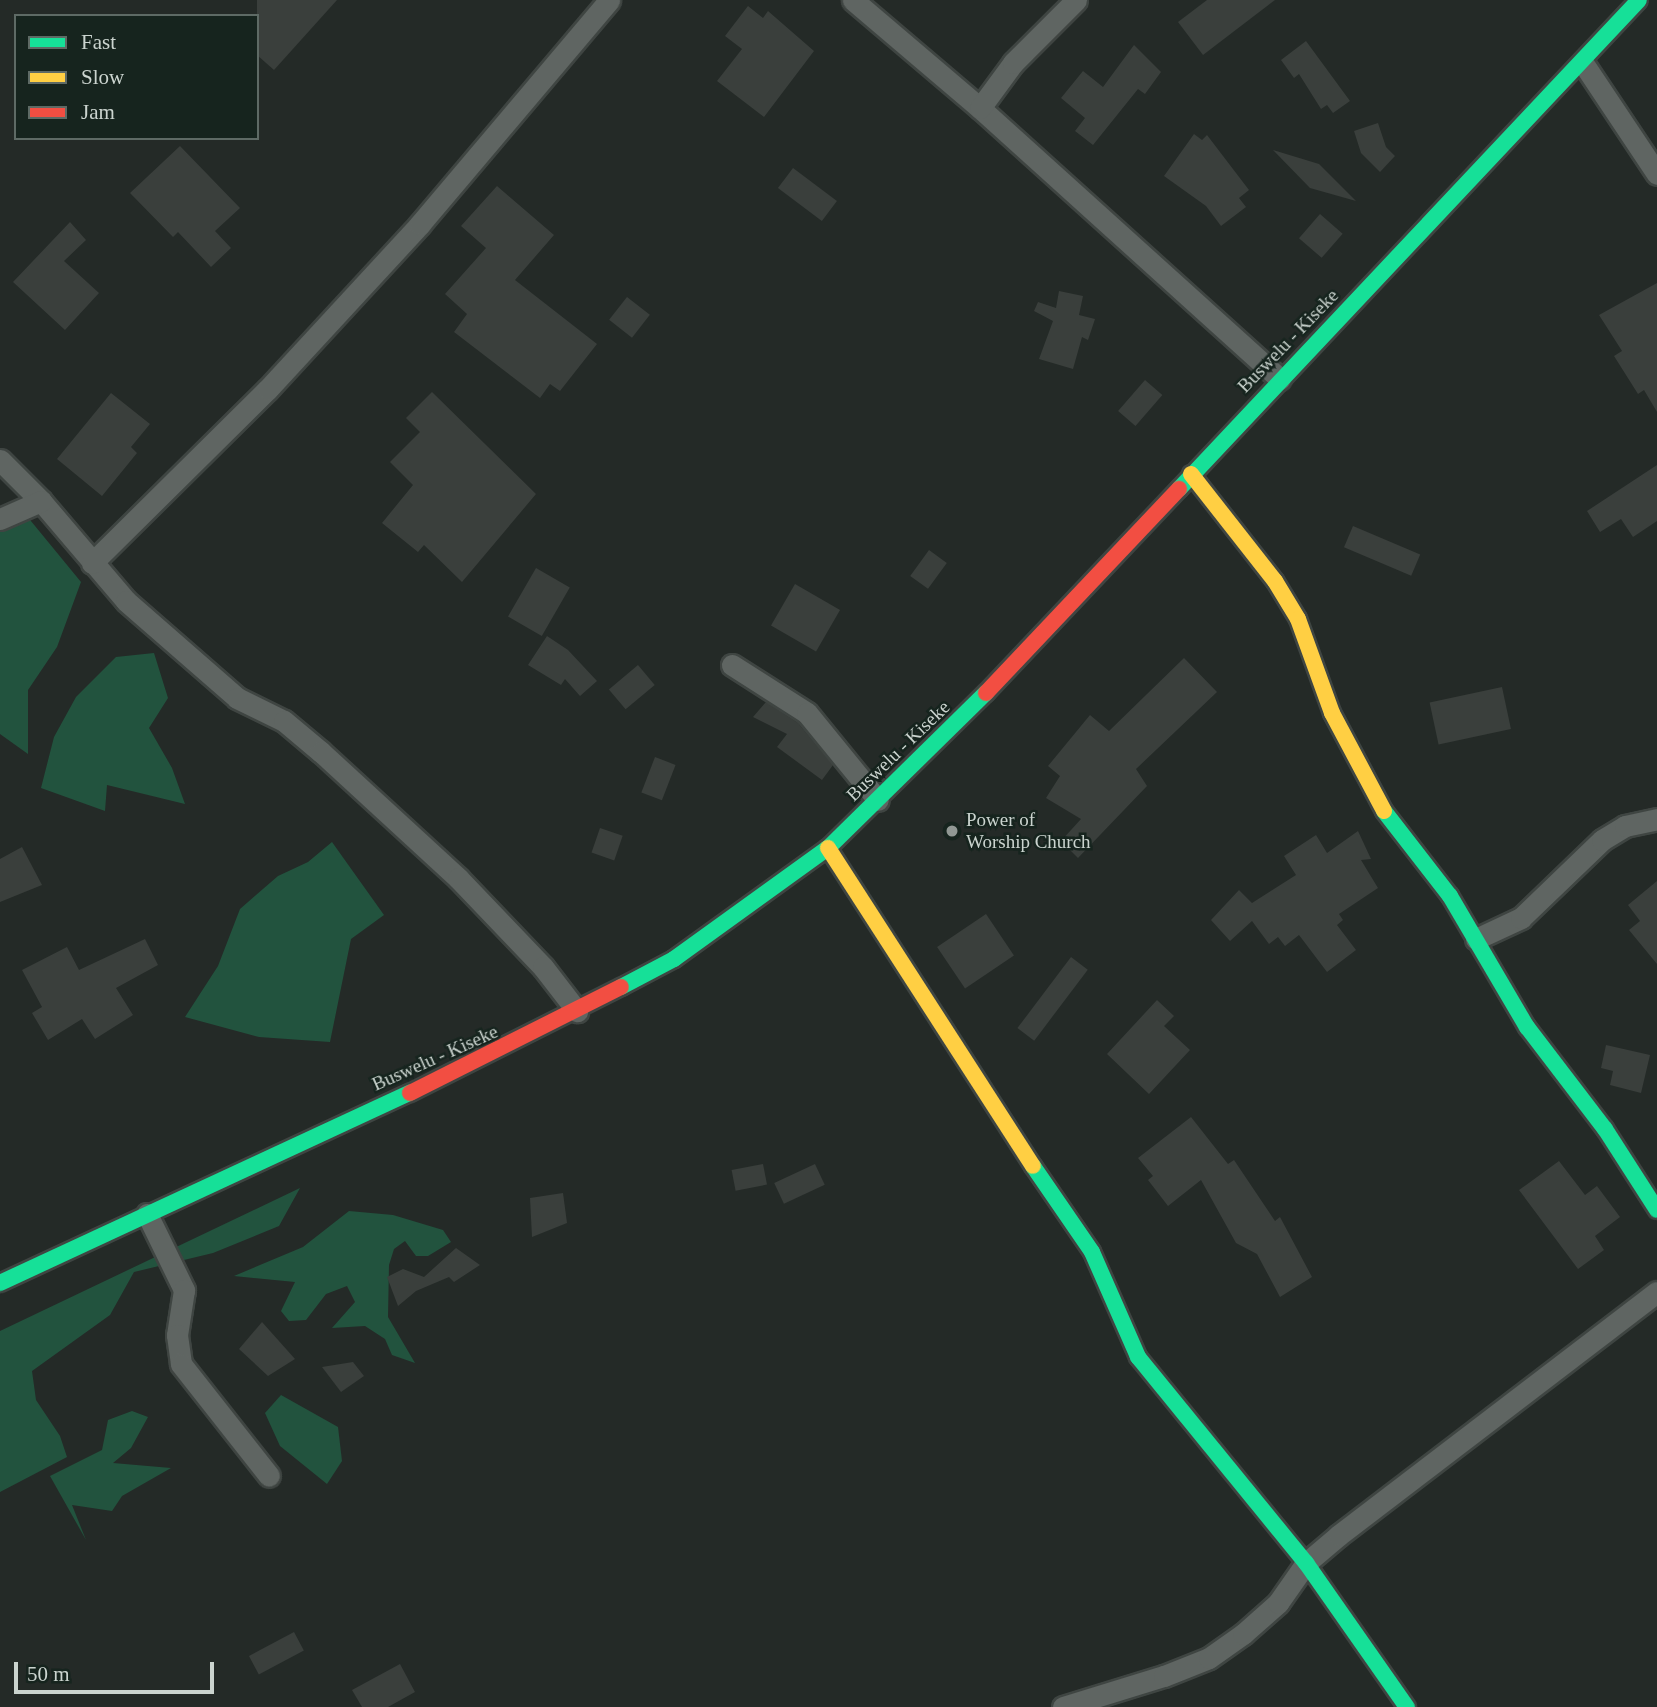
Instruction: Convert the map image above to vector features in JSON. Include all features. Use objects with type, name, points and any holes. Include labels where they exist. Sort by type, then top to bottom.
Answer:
[{"type":"main road","name":"Buswelu - Kiseke","points":[[0,1283],[510,1047],[716,932],[828,848],[936,746],[1280,379],[1583,63],[1639,0]]},
{"type":"main road","points":[[1191,474],[1276,581],[1310,644],[1324,694],[1361,774],[1476,939],[1527,1027],[1605,1129],[1657,1210]]},
{"type":"main road","points":[[828,848],[979,1088],[1092,1252],[1123,1331],[1138,1357],[1306,1563],[1407,1707]]},
{"type":"street","points":[[92,563],[287,369],[420,225],[610,0]]},
{"type":"street","points":[[853,0],[980,108],[1280,379]]},
{"type":"street","points":[[980,108],[1019,55],[1076,0]]},
{"type":"street","points":[[1583,63],[1657,174]]},
{"type":"street","points":[[0,460],[41,501],[126,601],[237,698],[284,721],[321,752],[458,878],[543,967],[577,1011]]},
{"type":"street","points":[[0,519],[41,501]]},
{"type":"street","points":[[732,665],[807,713],[878,800]]},
{"type":"street","points":[[1476,939],[1521,918],[1602,840],[1625,827],[1657,819]]},
{"type":"street","points":[[147,1214],[184,1290],[177,1335],[181,1364],[269,1476]]},
{"type":"street","points":[[1063,1707],[1209,1658],[1278,1603],[1306,1563],[1657,1292]]},
{"type":"green space","points":[[26,515],[81,582],[57,647],[28,690],[28,754],[0,734],[0,522]]},
{"type":"green space","points":[[154,653],[168,698],[149,728],[172,768],[185,804],[107,785],[105,811],[41,788],[54,737],[76,697],[116,657]]},
{"type":"green space","points":[[332,842],[384,915],[351,939],[330,1042],[259,1037],[185,1017],[218,966],[240,909],[278,876],[308,862]]},
{"type":"green space","points":[[300,1188],[279,1226],[213,1253],[134,1272],[110,1315],[32,1371],[36,1400],[60,1436],[67,1457],[0,1492],[0,1331]]},
{"type":"green space","points":[[349,1211],[393,1215],[443,1230],[451,1242],[428,1256],[416,1256],[405,1241],[394,1249],[389,1265],[388,1317],[415,1363],[392,1355],[385,1339],[365,1326],[332,1328],[355,1302],[347,1286],[326,1294],[306,1320],[289,1321],[281,1311],[295,1282],[234,1276],[303,1247]]},
{"type":"green space","points":[[281,1395],[338,1427],[342,1461],[327,1484],[280,1446],[265,1413]]},
{"type":"green space","points":[[132,1411],[148,1417],[131,1448],[113,1463],[171,1468],[122,1496],[112,1511],[72,1505],[86,1540],[50,1476],[102,1450],[108,1420]]},
{"type":"building","points":[[257,0],[337,0],[274,70],[259,57]]},
{"type":"building","points":[[1207,0],[1275,0],[1203,55],[1178,22]]},
{"type":"building","points":[[748,6],[763,18],[768,11],[814,51],[764,117],[717,81],[742,49],[725,36]]},
{"type":"building","points":[[1306,41],[1350,101],[1333,113],[1327,105],[1321,109],[1299,74],[1294,78],[1281,60]]},
{"type":"building","points":[[1134,45],[1161,72],[1145,94],[1138,89],[1093,145],[1075,131],[1085,118],[1061,98],[1083,71],[1103,87]]},
{"type":"building","points":[[1378,123],[1386,147],[1395,156],[1380,172],[1361,153],[1354,131]]},
{"type":"building","points":[[1194,134],[1202,140],[1207,135],[1249,190],[1239,198],[1246,207],[1221,226],[1206,206],[1164,176]]},
{"type":"building","points":[[180,146],[240,208],[215,231],[231,248],[211,267],[178,232],[173,237],[130,193]]},
{"type":"building","points":[[1273,150],[1319,164],[1356,201],[1310,188]]},
{"type":"building","points":[[793,168],[837,201],[822,221],[778,188]]},
{"type":"building","points":[[497,186],[554,235],[515,280],[597,344],[560,391],[550,384],[540,398],[454,332],[467,314],[445,294],[486,248],[461,226]]},
{"type":"building","points":[[1320,214],[1343,234],[1322,258],[1299,238]]},
{"type":"building","points":[[70,222],[86,240],[64,261],[99,293],[65,330],[13,282]]},
{"type":"building","points":[[1657,283],[1657,412],[1644,390],[1638,394],[1614,356],[1622,351],[1599,315]]},
{"type":"building","points":[[1059,291],[1083,296],[1079,315],[1095,319],[1088,340],[1082,337],[1073,369],[1039,359],[1053,321],[1034,311],[1038,302],[1056,308]]},
{"type":"building","points":[[627,297],[650,315],[632,338],[609,320]]},
{"type":"building","points":[[1145,380],[1162,395],[1135,426],[1118,411]]},
{"type":"building","points":[[432,392],[536,494],[462,582],[424,545],[418,552],[382,523],[413,485],[390,462],[420,432],[406,418]]},
{"type":"building","points":[[111,393],[150,424],[131,447],[137,453],[102,496],[57,459]]},
{"type":"building","points":[[1657,465],[1657,521],[1633,537],[1621,519],[1600,532],[1587,511]]},
{"type":"building","points":[[1353,526],[1420,555],[1411,576],[1344,547]]},
{"type":"building","points":[[929,550],[947,563],[928,589],[910,576]]},
{"type":"building","points":[[536,568],[570,588],[542,636],[508,616]]},
{"type":"building","points":[[795,584],[840,610],[816,652],[771,626]]},
{"type":"building","points":[[547,636],[568,650],[597,681],[580,696],[565,679],[561,685],[528,665]]},
{"type":"building","points":[[1184,658],[1217,692],[1136,769],[1147,786],[1078,858],[1061,841],[1081,819],[1046,798],[1060,776],[1048,766],[1090,715],[1109,731]]},
{"type":"building","points":[[638,665],[655,685],[626,709],[609,689]]},
{"type":"building","points":[[1502,687],[1511,729],[1439,744],[1430,702]]},
{"type":"building","points":[[766,702],[798,723],[833,765],[822,780],[777,747],[787,734],[753,717]]},
{"type":"building","points":[[655,757],[676,765],[662,800],[641,792]]},
{"type":"building","points":[[600,828],[623,836],[614,860],[592,853]]},
{"type":"building","points":[[1358,831],[1371,859],[1361,860],[1378,888],[1339,914],[1343,920],[1337,925],[1356,950],[1327,972],[1299,935],[1285,946],[1278,937],[1269,944],[1252,921],[1230,941],[1211,920],[1239,890],[1252,903],[1296,875],[1284,856],[1316,835],[1327,853]]},
{"type":"building","points":[[22,847],[42,885],[0,902],[0,859]]},
{"type":"building","points":[[1657,881],[1657,964],[1629,930],[1640,921],[1628,905]]},
{"type":"building","points":[[986,914],[1014,955],[965,988],[937,947]]},
{"type":"building","points":[[145,939],[158,965],[116,988],[133,1015],[95,1039],[82,1019],[48,1040],[32,1013],[42,1007],[22,970],[67,947],[79,970]]},
{"type":"building","points":[[1071,957],[1088,970],[1034,1041],[1017,1028]]},
{"type":"building","points":[[1157,1000],[1174,1016],[1164,1026],[1190,1050],[1149,1094],[1107,1054]]},
{"type":"building","points":[[1606,1045],[1650,1055],[1641,1093],[1610,1085],[1613,1071],[1601,1068]]},
{"type":"building","points":[[1191,1117],[1228,1164],[1234,1160],[1275,1221],[1280,1217],[1312,1277],[1280,1297],[1257,1254],[1236,1243],[1201,1180],[1168,1206],[1148,1180],[1153,1176],[1138,1158]]},
{"type":"building","points":[[1559,1161],[1585,1195],[1597,1186],[1620,1217],[1595,1236],[1604,1250],[1578,1269],[1519,1190]]},
{"type":"building","points":[[763,1164],[767,1185],[736,1191],[732,1170]]},
{"type":"building","points":[[815,1164],[825,1185],[784,1204],[774,1183]]},
{"type":"building","points":[[563,1193],[567,1223],[532,1237],[530,1198]]},
{"type":"building","points":[[456,1248],[480,1265],[454,1282],[449,1277],[416,1291],[398,1306],[387,1277],[403,1269],[424,1277]]},
{"type":"building","points":[[262,1322],[295,1359],[268,1376],[239,1349]]},
{"type":"building","points":[[353,1362],[364,1376],[341,1392],[322,1367]]},
{"type":"building","points":[[294,1632],[304,1651],[259,1674],[249,1656]]},
{"type":"building","points":[[400,1664],[415,1692],[388,1707],[362,1707],[352,1690]]},
{"type":"traffic: fast","points":[[1179,489],[1639,0]]},
{"type":"traffic: fast","points":[[621,987],[674,959],[828,848],[986,693]]},
{"type":"traffic: fast","points":[[1384,811],[1450,896],[1527,1027],[1605,1129],[1657,1210]]},
{"type":"traffic: fast","points":[[0,1283],[410,1093]]},
{"type":"traffic: fast","points":[[1033,1166],[1092,1252],[1138,1357],[1306,1563],[1407,1707]]},
{"type":"traffic: slow","points":[[1191,474],[1275,581],[1298,619],[1332,713],[1384,811]]},
{"type":"traffic: slow","points":[[828,848],[1033,1166]]},
{"type":"traffic: jam","points":[[986,693],[1179,489]]},
{"type":"traffic: jam","points":[[410,1093],[621,987]]},
{"type":"place","name":"Power of Worship Church","points":[[952,831]]}]
